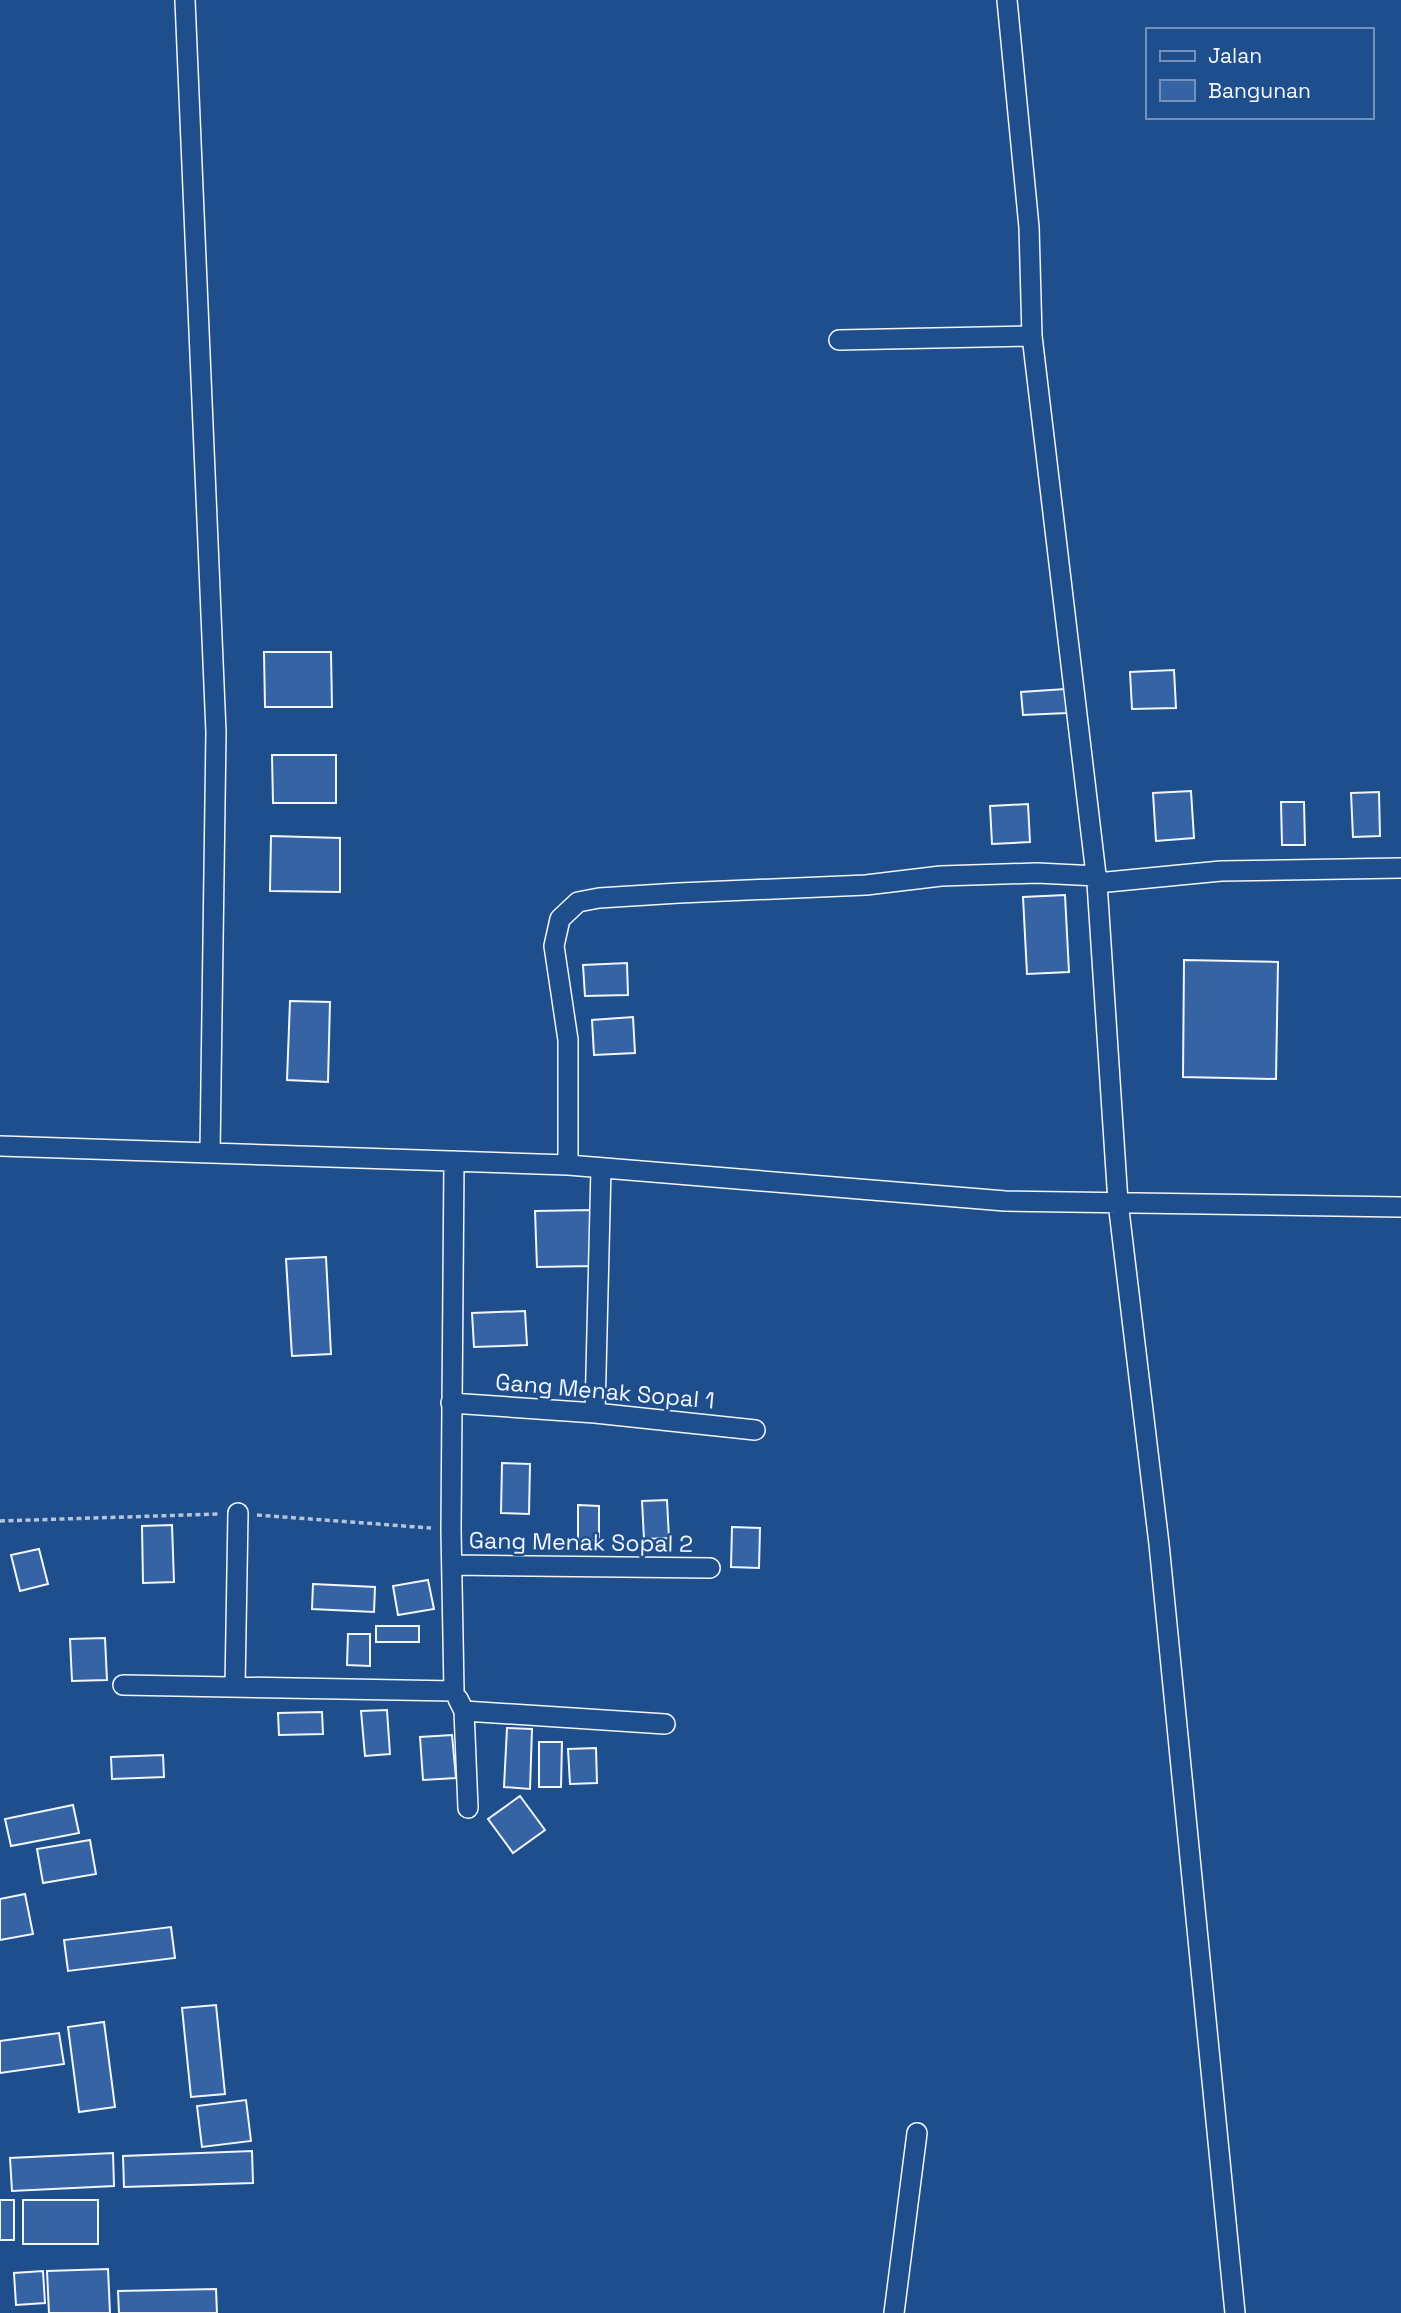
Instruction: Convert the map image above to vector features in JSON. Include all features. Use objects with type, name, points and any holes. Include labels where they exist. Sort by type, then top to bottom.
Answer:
[{"type":"street","points":[[185,0],[216,732],[210,1153]]},
{"type":"street","points":[[1007,0],[1030,227],[1032,336],[1109,880],[1118,1202],[1159,1544],[1235,2313]]},
{"type":"street","points":[[839,340],[1032,336]]},
{"type":"street","points":[[568,1165],[568,1040],[554,946],[560,919],[578,902],[665,894],[866,886],[941,876],[1037,873],[1109,880],[1221,872],[1401,868]]},
{"type":"street","points":[[0,1146],[568,1165],[1006,1201],[1401,1207]]},
{"type":"street","points":[[454,1161],[451,1403],[454,1691],[464,1711],[468,1808]]},
{"type":"street","points":[[595,1413],[601,1168]]},
{"type":"street","name":"Gang Menak Sopal 1","points":[[451,1403],[595,1413],[755,1430]]},
{"type":"street","points":[[235,1687],[238,1513]]},
{"type":"street","name":"Gang Menak Sopal 2","points":[[452,1565],[710,1568]]},
{"type":"street","points":[[123,1685],[454,1691]]},
{"type":"street","points":[[464,1711],[665,1724]]},
{"type":"street","points":[[894,2313],[917,2133]]},
{"type":"path","points":[[0,1521],[238,1513],[451,1530]]},
{"type":"building","points":[[264,652],[331,652],[332,707],[265,707]]},
{"type":"building","points":[[1174,670],[1176,708],[1132,709],[1130,672]]},
{"type":"building","points":[[1065,689],[1067,713],[1023,715],[1021,692]]},
{"type":"building","points":[[272,755],[336,755],[336,803],[273,803]]},
{"type":"building","points":[[1191,791],[1194,838],[1156,841],[1153,793]]},
{"type":"building","points":[[1379,792],[1380,836],[1353,837],[1351,793]]},
{"type":"building","points":[[1281,802],[1304,802],[1305,845],[1282,845]]},
{"type":"building","points":[[1028,804],[1030,842],[992,844],[990,806]]},
{"type":"building","points":[[271,836],[340,838],[340,892],[270,891]]},
{"type":"building","points":[[1065,895],[1069,972],[1027,974],[1023,897]]},
{"type":"building","points":[[1184,960],[1278,962],[1276,1079],[1183,1077]]},
{"type":"building","points":[[627,963],[628,995],[585,996],[583,965]]},
{"type":"building","points":[[290,1001],[330,1002],[328,1082],[287,1080]]},
{"type":"building","points":[[633,1017],[635,1053],[594,1055],[592,1020]]},
{"type":"building","points":[[593,1210],[595,1266],[537,1267],[535,1211]]},
{"type":"building","points":[[326,1257],[331,1354],[292,1356],[286,1259]]},
{"type":"building","points":[[525,1311],[527,1345],[474,1347],[472,1313]]},
{"type":"building","points":[[502,1463],[530,1464],[529,1514],[501,1513]]},
{"type":"building","points":[[667,1500],[669,1538],[644,1539],[642,1501]]},
{"type":"building","points":[[578,1505],[599,1506],[599,1540],[578,1540]]},
{"type":"building","points":[[172,1525],[174,1582],[143,1583],[142,1526]]},
{"type":"building","points":[[732,1527],[760,1528],[759,1568],[731,1567]]},
{"type":"building","points":[[39,1549],[48,1584],[20,1591],[11,1555]]},
{"type":"building","points":[[428,1580],[434,1609],[398,1615],[393,1586]]},
{"type":"building","points":[[313,1584],[375,1587],[374,1612],[312,1609]]},
{"type":"building","points":[[376,1626],[419,1626],[419,1642],[376,1642]]},
{"type":"building","points":[[348,1634],[370,1634],[370,1666],[347,1665]]},
{"type":"building","points":[[105,1638],[107,1680],[72,1681],[70,1639]]},
{"type":"building","points":[[387,1710],[390,1754],[365,1756],[361,1711]]},
{"type":"building","points":[[322,1712],[323,1734],[279,1735],[278,1713]]},
{"type":"building","points":[[507,1728],[532,1729],[530,1789],[504,1787]]},
{"type":"building","points":[[452,1735],[456,1778],[423,1780],[420,1737]]},
{"type":"building","points":[[539,1742],[562,1742],[561,1787],[539,1787]]},
{"type":"building","points":[[596,1748],[597,1783],[570,1784],[568,1749]]},
{"type":"building","points":[[163,1755],[164,1777],[112,1779],[111,1757]]},
{"type":"building","points":[[520,1796],[545,1830],[513,1853],[488,1819]]},
{"type":"building","points":[[73,1805],[79,1833],[11,1846],[5,1819]]},
{"type":"building","points":[[90,1840],[96,1874],[43,1883],[37,1849]]},
{"type":"building","points":[[25,1894],[33,1934],[0,1940],[0,1899]]},
{"type":"building","points":[[171,1927],[175,1958],[68,1971],[64,1940]]},
{"type":"building","points":[[216,2005],[225,2094],[191,2097],[182,2008]]},
{"type":"building","points":[[104,2022],[115,2107],[79,2112],[68,2027]]},
{"type":"building","points":[[59,2033],[64,2064],[0,2073],[0,2041]]},
{"type":"building","points":[[246,2100],[251,2141],[202,2147],[197,2106]]},
{"type":"building","points":[[252,2151],[253,2183],[124,2187],[123,2156]]},
{"type":"building","points":[[113,2153],[114,2186],[12,2191],[10,2158]]},
{"type":"building","points":[[0,2200],[14,2200],[14,2240],[0,2240]]},
{"type":"building","points":[[23,2200],[98,2200],[98,2244],[23,2244]]},
{"type":"building","points":[[108,2269],[110,2313],[49,2313],[47,2271]]},
{"type":"building","points":[[43,2271],[45,2303],[16,2305],[14,2273]]},
{"type":"building","points":[[216,2289],[217,2313],[119,2313],[118,2291]]}]
